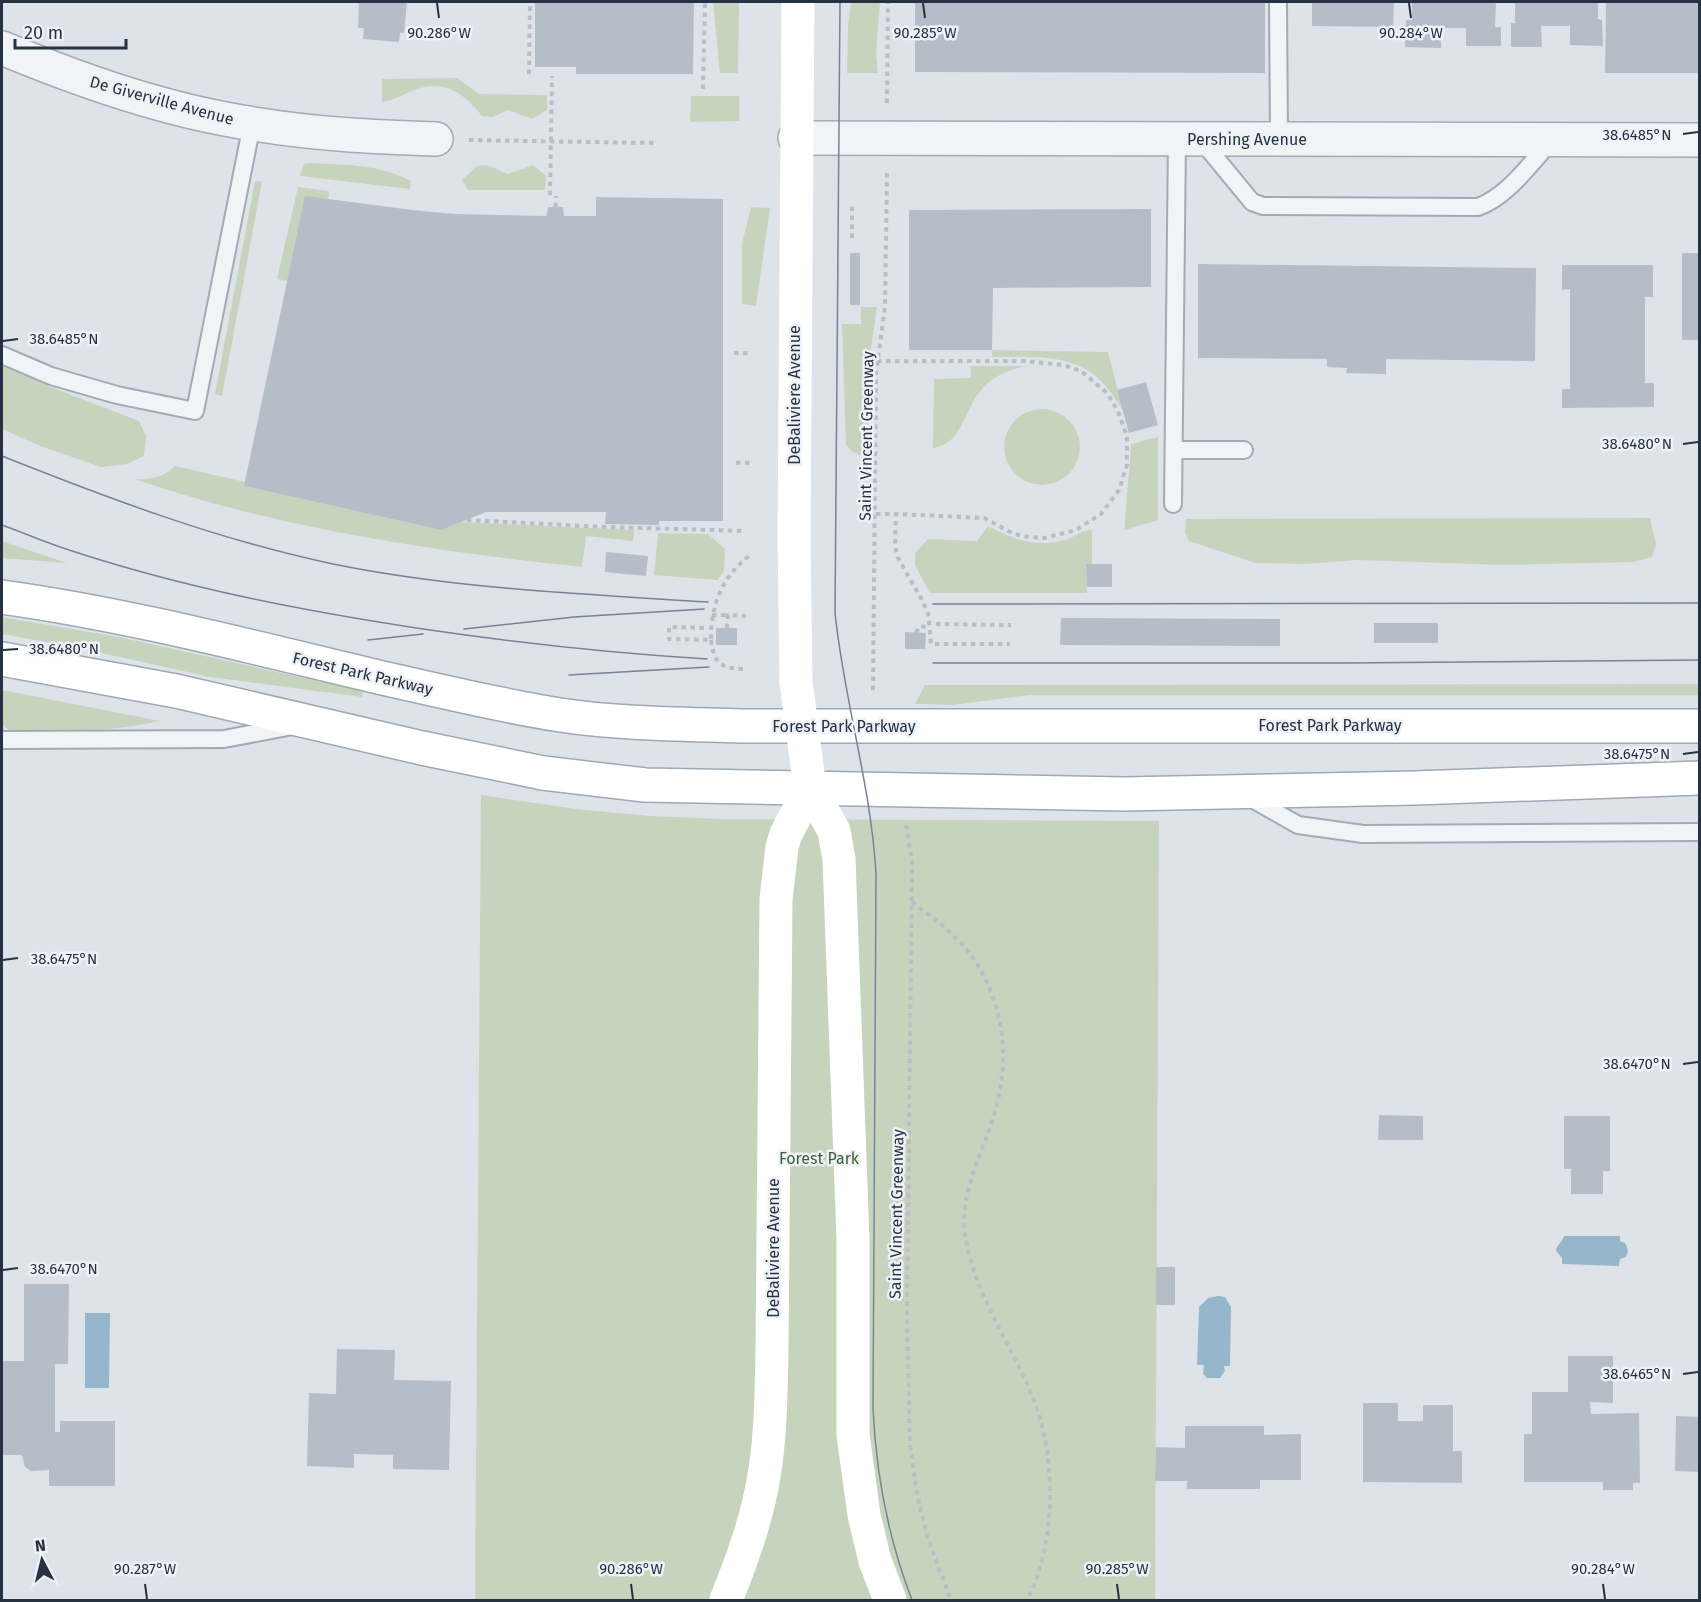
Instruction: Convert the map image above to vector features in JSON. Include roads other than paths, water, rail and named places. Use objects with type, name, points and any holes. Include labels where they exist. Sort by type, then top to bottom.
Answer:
[{"type":"main road","name":"DeBaliviere Avenue","points":[[798,2],[795,138],[796,682],[810,788],[834,831],[839,860],[853,1240],[853,1435],[864,1515],[875,1561],[890,1600]]},
{"type":"main road","name":"Forest Park Parkway","points":[[2,597],[62,605],[152,624],[489,702],[561,715],[630,722],[801,726],[1700,726]]},
{"type":"main road","points":[[2,659],[176,690],[422,748],[543,773],[645,785],[1124,794],[1700,778]]},
{"type":"main road","name":"DeBaliviere Avenue","points":[[726,1600],[742,1559],[764,1476],[770,1420],[776,900],[782,847],[786,834],[810,788]]},
{"type":"street","name":"De Giverville Avenue","points":[[2,48],[62,73],[165,105],[252,124],[328,133],[436,139]]},
{"type":"street","name":"Pershing Avenue","points":[[795,138],[1552,139],[1694,146]]},
{"type":"lane","points":[[1278,2],[1279,139]]},
{"type":"lane","points":[[2,355],[51,376],[117,395],[195,411],[252,124]]},
{"type":"lane","points":[[1189,139],[1252,202],[1263,206],[1454,207],[1478,207],[1490,203],[1518,177],[1552,139]]},
{"type":"lane","points":[[1173,504],[1189,139]]},
{"type":"lane","points":[[1174,450],[1244,450]]},
{"type":"lane","points":[[2,740],[224,739],[310,722]]},
{"type":"lane","points":[[1238,791],[1298,825],[1326,831],[1363,834],[1700,831]]},
{"type":"water","points":[[1564,1236],[1620,1236],[1620,1241],[1625,1243],[1628,1253],[1626,1257],[1620,1259],[1619,1266],[1562,1264],[1562,1258],[1556,1251]]},
{"type":"water","points":[[1225,1297],[1231,1307],[1230,1366],[1224,1366],[1225,1371],[1220,1378],[1207,1378],[1203,1374],[1204,1365],[1197,1365],[1199,1307],[1208,1298]]},
{"type":"water","points":[[85,1313],[110,1313],[109,1388],[85,1388]]},
{"type":"tram line","points":[[840,2],[835,613],[844,678],[869,808],[876,874],[873,1408],[880,1482],[896,1553],[912,1600]]},
{"type":"tram line","points":[[2,456],[83,488],[207,531],[333,564],[473,585],[708,602]]},
{"type":"tram line","points":[[2,525],[112,564],[200,587],[289,606],[494,639],[600,651],[707,659]]},
{"type":"tram line","points":[[933,604],[1700,603]]},
{"type":"tram line","points":[[464,629],[574,617],[704,609]]},
{"type":"tram line","points":[[368,640],[423,634]]},
{"type":"tram line","points":[[933,663],[1700,660]]},
{"type":"tram line","points":[[569,675],[709,667]]},
{"type":"park label","name":"Forest Park","points":[[819,1158]]}]
